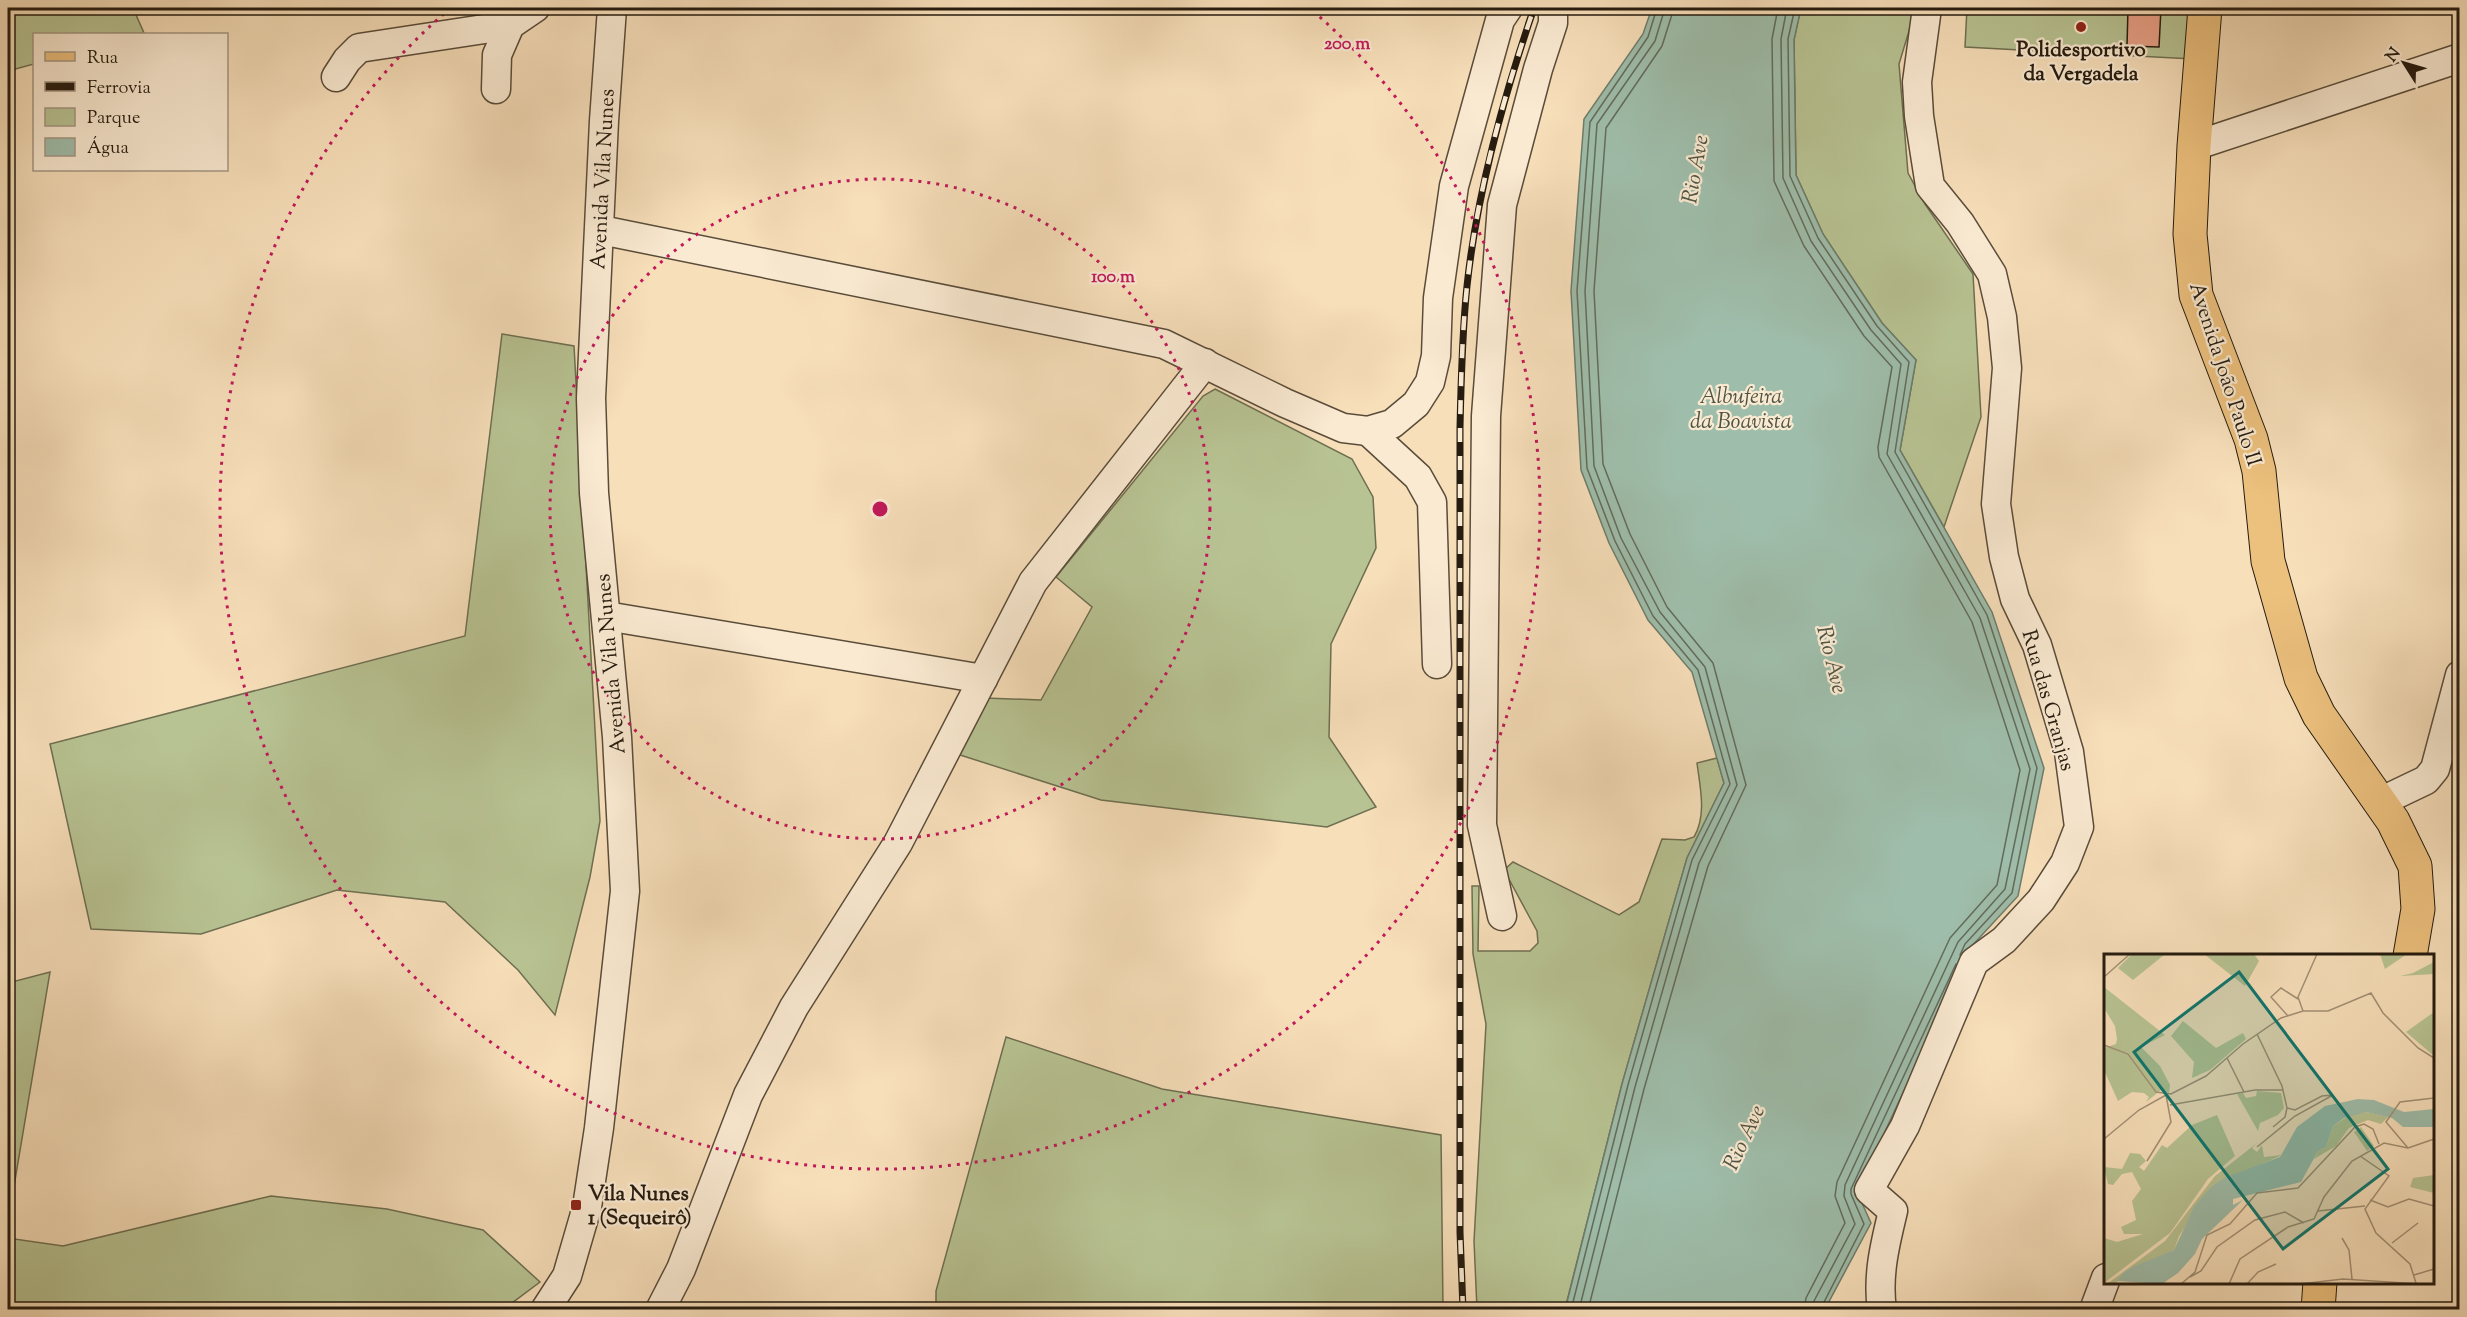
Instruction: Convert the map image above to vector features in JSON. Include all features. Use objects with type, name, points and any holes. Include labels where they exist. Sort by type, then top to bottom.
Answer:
[{"type":"main road","name":"Avenida João Paulo II","points":[[2205,8],[2194,146],[2190,234],[2196,295],[2251,438],[2259,471],[2268,561],[2301,678],[2319,715],[2380,802],[2405,843],[2415,866],[2418,909],[2410,954]]},
{"type":"main road","points":[[2318,1310],[2320,1284]]},
{"type":"street","points":[[336,76],[359,48],[510,26],[535,8]]},
{"type":"street","name":"Avenida Vila Nunes","points":[[545,1310],[567,1276],[587,1207],[599,1128],[625,891],[617,738],[594,493],[591,398],[604,121],[612,8]]},
{"type":"street","points":[[600,230],[1164,344],[1285,403],[1343,428],[1368,431],[1392,424],[1416,404],[1430,382],[1436,356],[1438,298],[1455,186],[1500,20],[1508,8]]},
{"type":"street","points":[[1502,916],[1482,825],[1486,416],[1502,205],[1538,69],[1553,23],[1553,8]]},
{"type":"street","name":"Rua das Granjas","points":[[1882,1310],[1879,1287],[1884,1245],[1893,1211],[1869,1190],[1905,1126],[1974,963],[2004,940],[2041,900],[2065,863],[2079,827],[2068,752],[2037,645],[2015,598],[2004,557],[1996,504],[2007,368],[2002,317],[1992,274],[1960,223],[1930,186],[1919,116],[1917,82],[1927,8]]},
{"type":"street","points":[[496,89],[497,55],[510,26]]},
{"type":"street","points":[[2194,146],[2460,58]]},
{"type":"street","points":[[660,1310],[681,1269],[748,1095],[794,1007],[898,843],[1033,582],[1205,363]]},
{"type":"street","points":[[1368,431],[1418,477],[1432,502],[1437,664]]},
{"type":"street","points":[[606,616],[983,679]]},
{"type":"street","points":[[2380,802],[2426,780],[2435,769],[2460,675]]},
{"type":"street","points":[[2094,1310],[2104,1283]]},
{"type":"green space","points":[[8,8],[133,8],[144,33],[33,33],[33,64],[8,71]]},
{"type":"green space","points":[[1801,8],[1916,8],[1899,64],[1908,173],[1925,204],[1973,274],[1981,417],[1944,527],[1900,450],[1916,360],[1882,323],[1823,234],[1796,175],[1794,39]]},
{"type":"green space","name":"Polidesportivo da Vergadela","points":[[1967,8],[2197,8],[2193,59],[1965,47]]},
{"type":"green space","points":[[502,334],[574,346],[600,821],[590,877],[555,1015],[518,970],[445,902],[337,890],[201,934],[91,929],[50,744],[465,636]]},
{"type":"green space","points":[[1215,389],[1352,459],[1373,497],[1376,548],[1331,644],[1329,737],[1376,807],[1327,827],[1101,800],[957,754],[985,698],[1041,700],[1092,607],[1056,577],[1203,396]]},
{"type":"green space","points":[[1717,758],[1724,783],[1687,858],[1622,1084],[1565,1309],[1477,1309],[1474,1241],[1486,1024],[1473,954],[1472,886],[1479,886],[1478,951],[1530,951],[1538,943],[1537,931],[1504,870],[1513,862],[1619,915],[1639,902],[1662,839],[1685,840],[1694,837],[1701,810],[1697,763]]},
{"type":"green space","points":[[50,972],[8,1222],[8,983]]},
{"type":"green space","points":[[1006,1037],[1162,1089],[1441,1135],[1443,1309],[936,1309],[936,1291]]},
{"type":"green space","points":[[271,1196],[387,1209],[483,1230],[540,1282],[504,1309],[8,1309],[8,1238],[63,1246]]},
{"type":"water","name":"Albufeira da Boavista","points":[[1652,8],[1801,8],[1794,40],[1796,175],[1823,234],[1882,323],[1916,360],[1900,450],[1992,612],[2044,768],[2018,896],[1970,948],[1857,1192],[1871,1223],[1825,1309],[1565,1310],[1622,1084],[1687,858],[1724,783],[1692,672],[1648,620],[1609,543],[1581,470],[1571,291],[1584,119],[1643,34]]},
{"type":"building","points":[[399,8],[435,8],[436,9],[400,14]]},
{"type":"building","points":[[2128,8],[2161,8],[2159,47],[2127,46]]},
{"type":"railway","points":[[1463,1310],[1460,1232],[1460,428],[1463,339],[1471,250],[1484,180],[1502,110],[1534,8]]},
{"type":"place","name":"Polidesportivo da Vergadela","points":[[2081,27]]},
{"type":"place","name":"Vila Nunes 1 (Sequeirô)","points":[[576,1205]]},
{"type":"water label","name":"Rio Ave","points":[[1694,169]]},
{"type":"water label","name":"Rio Ave","points":[[1833,659]]},
{"type":"water label","name":"Rio Ave","points":[[1743,1137]]}]
